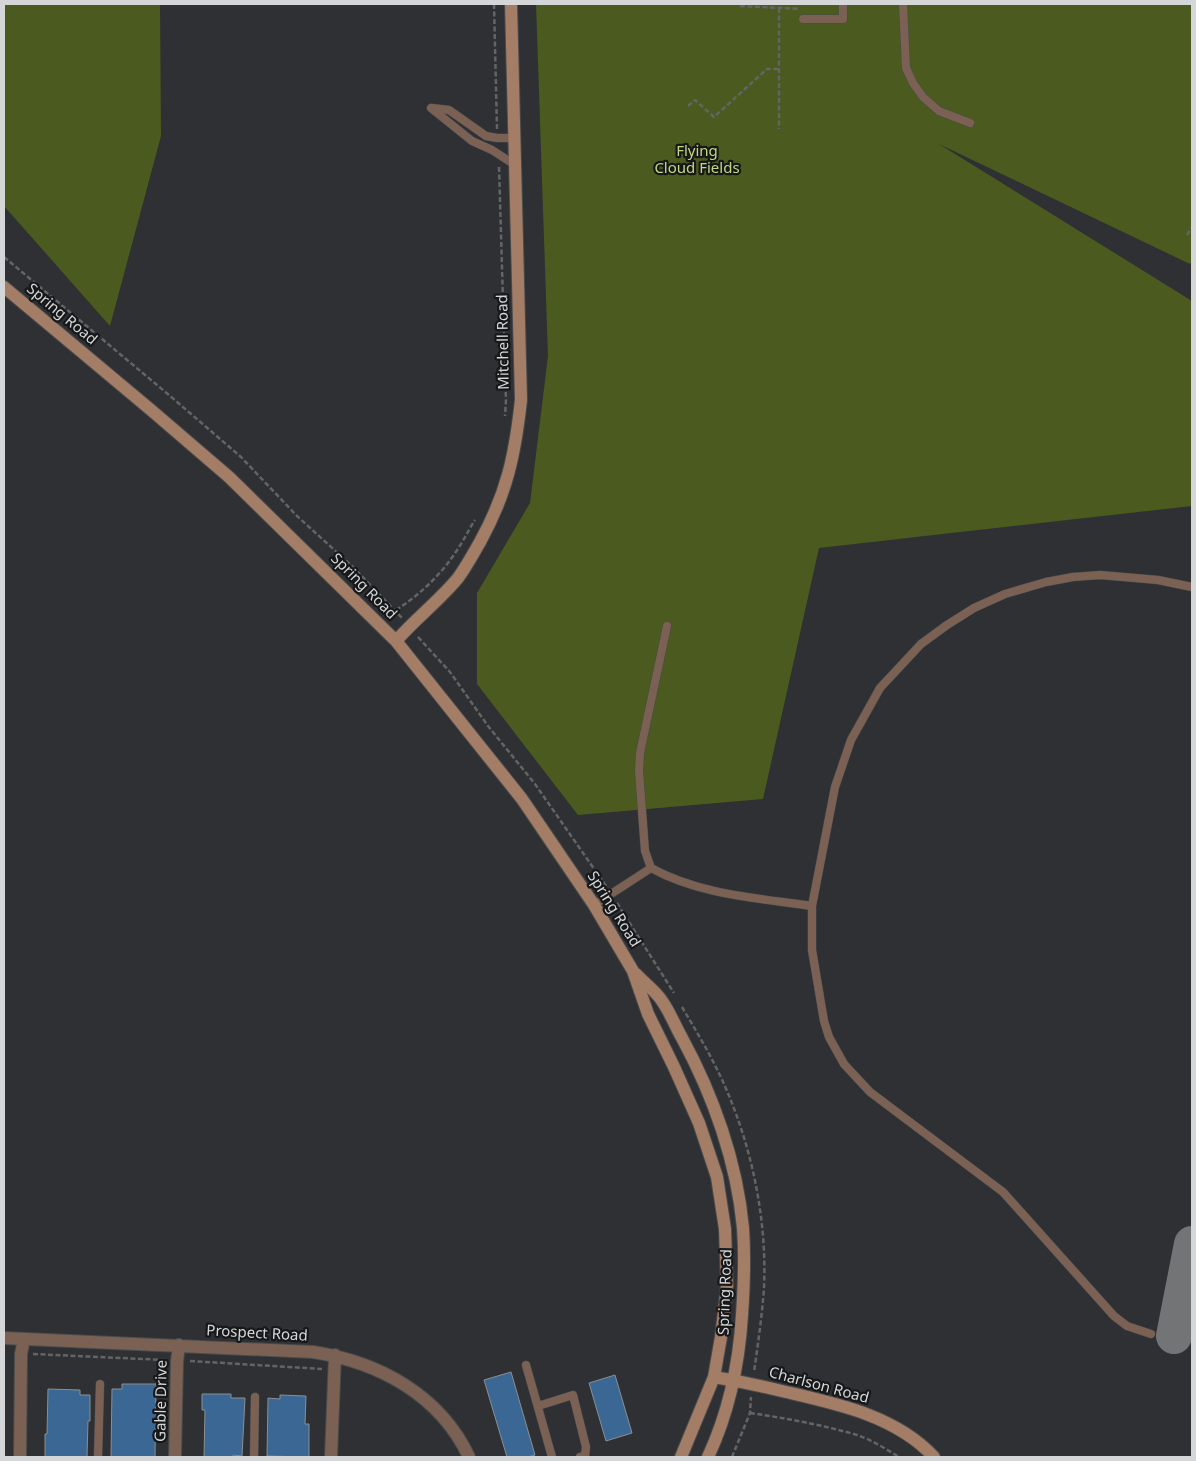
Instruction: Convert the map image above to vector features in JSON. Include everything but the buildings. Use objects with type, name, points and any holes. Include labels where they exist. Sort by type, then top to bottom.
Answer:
[{"type":"main road","name":"Mitchell Road","points":[[396,641],[457,578],[473,555],[502,497],[511,467],[517,436],[521,400],[511,4]]},
{"type":"main road","name":"Spring Road","points":[[4,287],[229,478],[396,641],[522,799],[594,905],[633,971],[648,1014],[699,1123],[717,1177],[725,1229],[727,1286],[714,1377],[681,1457]]},
{"type":"main road","name":"Spring Road","points":[[633,971],[662,1000],[694,1059],[717,1117],[734,1174],[743,1228],[744,1288],[735,1380],[715,1443],[708,1457]]},
{"type":"main road","name":"Charlson Road","points":[[714,1377],[826,1401],[866,1414],[897,1428],[934,1457]]},
{"type":"street","name":"Prospect Road","points":[[4,1338],[179,1345],[313,1352],[335,1355],[379,1370],[416,1391],[445,1419],[469,1457]]},
{"type":"street","points":[[20,1457],[21,1354],[24,1339]]},
{"type":"street","name":"Gable Drive","points":[[175,1457],[179,1345]]},
{"type":"street","points":[[331,1457],[335,1355]]},
{"type":"lane","points":[[803,19],[843,19],[843,4]]},
{"type":"lane","points":[[903,4],[906,68],[913,82],[923,97],[939,111],[970,123]]},
{"type":"lane","points":[[514,138],[497,138],[478,132],[449,110],[431,108],[472,141],[515,165]]},
{"type":"lane","points":[[1150,1334],[1126,1326],[1114,1316],[1003,1192],[870,1092],[844,1064],[829,1037],[824,1020],[812,950],[812,906],[835,787],[851,740],[880,688],[921,644],[974,608],[1005,594],[1046,582],[1100,575],[1158,580],[1192,587]]},
{"type":"lane","points":[[667,626],[640,753],[639,771],[645,851],[651,868],[667,876],[717,893],[812,906]]},
{"type":"lane","points":[[594,905],[651,868]]},
{"type":"lane","points":[[526,1365],[552,1457]]},
{"type":"lane","points":[[98,1457],[100,1384]]},
{"type":"lane","points":[[538,1406],[573,1395],[586,1447],[585,1456],[580,1457]]},
{"type":"lane","points":[[254,1457],[255,1397]]},
{"type":"path","points":[[494,4],[497,138]]},
{"type":"path","points":[[740,6],[806,9]]},
{"type":"path","points":[[779,8],[779,129]]},
{"type":"path","points":[[688,106],[695,100],[714,117],[767,69],[779,69]]},
{"type":"path","points":[[498,155],[505,417]]},
{"type":"path","points":[[1187,235],[1192,226]]},
{"type":"path","points":[[4,257],[170,395],[241,457],[297,516],[352,566],[396,610],[408,627],[450,672],[488,726],[535,784],[612,894],[677,999]]},
{"type":"path","points":[[396,610],[424,589],[442,570],[480,513]]},
{"type":"path","points":[[682,1006],[727,1091],[748,1153],[763,1248],[764,1287],[750,1413],[732,1457]]},
{"type":"path","points":[[21,1354],[335,1370]]},
{"type":"path","points":[[750,1413],[859,1435],[884,1447],[899,1457]]},
{"type":"green space","points":[[4,4],[160,4],[161,136],[110,326],[4,206]]},
{"type":"green space","name":"Flying Cloud Fields","points":[[536,4],[1192,4],[1192,261],[1190,264],[939,144],[1192,301],[1192,506],[819,548],[763,799],[578,815],[477,684],[477,593],[530,503],[548,356]]},
{"type":"taxiway","points":[[1174,1336],[1192,1244]]}]
